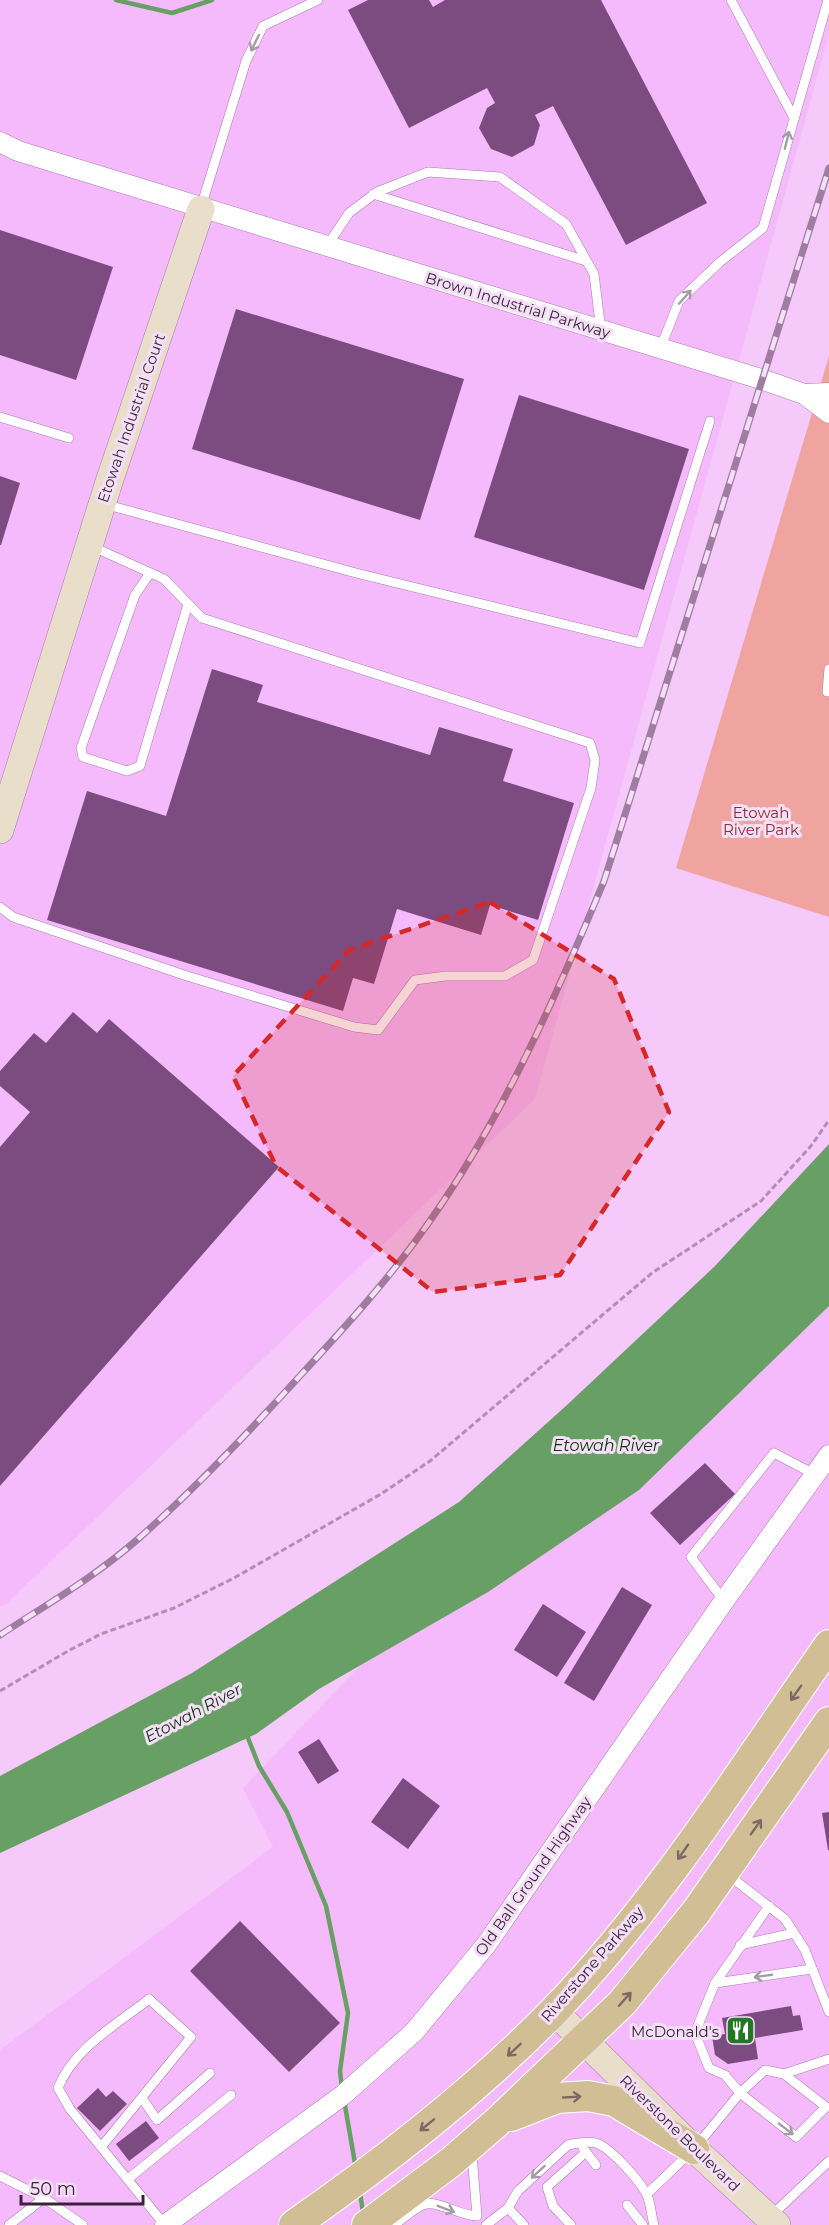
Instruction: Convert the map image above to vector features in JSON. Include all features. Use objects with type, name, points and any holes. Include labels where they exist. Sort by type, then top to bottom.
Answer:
[{"type":"main road","name":"Riverstone Parkway","points":[[294,2225],[375,2168],[473,2088],[554,2011],[641,1909],[829,1645]]},
{"type":"main road","points":[[375,2225],[497,2122],[622,2003],[664,1954],[725,1872],[828,1726]]},
{"type":"main road","points":[[497,2122],[557,2098],[588,2096],[614,2101],[694,2149]]},
{"type":"street","points":[[0,142],[18,151],[201,209]]},
{"type":"street","name":"Brown Industrial Parkway","points":[[201,209],[804,394],[829,413]]},
{"type":"street","name":"Etowah Industrial Court","points":[[0,830],[102,503],[201,209]]},
{"type":"street","points":[[804,394],[829,393]]},
{"type":"street","name":"Old Ball Ground Highway","points":[[163,2225],[343,2095],[414,2032],[492,1936],[724,1601],[829,1455]]},
{"type":"street","name":"Riverstone Boulevard","points":[[554,2011],[770,2223]]},
{"type":"lane","points":[[201,209],[246,61],[263,26],[318,0]]},
{"type":"lane","points":[[731,0],[793,116]]},
{"type":"lane","points":[[660,349],[680,301],[720,262],[763,228],[793,116],[828,0]]},
{"type":"lane","points":[[326,246],[349,213],[373,194],[428,172],[500,177],[566,224],[594,274],[601,331]]},
{"type":"lane","points":[[373,194],[586,261]]},
{"type":"lane","points":[[0,417],[69,438]]},
{"type":"lane","points":[[102,503],[356,573],[640,643],[710,421]]},
{"type":"lane","points":[[0,907],[13,917],[184,975],[354,1027],[378,1030],[415,980],[446,976],[505,976],[533,960],[591,788],[595,760],[590,743],[202,618],[164,579],[89,545]]},
{"type":"lane","points":[[150,573],[135,595],[81,748],[83,757],[127,771],[140,766],[188,604]]},
{"type":"lane","points":[[827,692],[829,669]]},
{"type":"lane","points":[[724,1601],[691,1557],[774,1453],[814,1474]]},
{"type":"lane","points":[[725,1872],[785,1919],[805,1950],[829,2012]]},
{"type":"lane","points":[[647,2194],[694,2149],[740,2093],[765,2070],[784,2074],[826,2107],[796,2137],[740,2093],[725,2075],[709,2068],[695,2033],[715,1983],[769,1906]]},
{"type":"lane","points":[[740,1945],[794,1933]]},
{"type":"lane","points":[[715,1983],[812,1969]]},
{"type":"lane","points":[[102,2146],[190,2037],[149,1999],[81,2052],[65,2072],[58,2088],[70,2109],[102,2146],[163,2225]]},
{"type":"lane","points":[[784,2074],[829,2059]]},
{"type":"lane","points":[[142,2098],[157,2120],[210,2073]]},
{"type":"lane","points":[[128,2179],[231,2095]]},
{"type":"lane","points":[[472,2143],[472,2181],[477,2216],[487,2225],[508,2208],[518,2191],[568,2145],[578,2142],[595,2143],[605,2147],[630,2172],[647,2194],[654,2225]]},
{"type":"lane","points":[[578,2142],[596,2165]]},
{"type":"lane","points":[[571,2225],[553,2206],[547,2187],[586,2152]]},
{"type":"lane","points":[[770,2223],[829,2161]]},
{"type":"lane","points":[[0,2176],[44,2198],[83,2225]]},
{"type":"lane","points":[[9,2225],[44,2198]]},
{"type":"lane","points":[[375,2225],[425,2204],[434,2204],[464,2216],[477,2216]]},
{"type":"lane","points":[[627,2205],[642,2225]]},
{"type":"lane","points":[[508,2208],[524,2225]]},
{"type":"path","points":[[0,1691],[101,1634],[174,1608],[234,1578],[381,1494],[438,1454],[652,1273],[761,1201],[811,1146],[829,1120]]},
{"type":"highlighted area","points":[[490,902],[614,979],[669,1112],[560,1275],[433,1292],[276,1166],[233,1076],[349,950]]},
{"type":"shaded area","points":[[0,0],[829,0],[829,34],[535,1099],[6,1604],[0,1606]]},
{"type":"shaded area","points":[[829,1198],[829,2225],[0,2225],[0,2050],[273,1847],[243,1788],[513,1506]]},
{"type":"green space","name":"Etowah River Park","points":[[829,356],[829,917],[676,868]]},
{"type":"water","name":"Etowah River","points":[[829,1144],[829,1306],[639,1490],[488,1592],[319,1689],[256,1734],[0,1853],[0,1776],[192,1673],[459,1502],[567,1405],[715,1266]]},
{"type":"building","points":[[368,0],[429,0],[433,7],[445,0],[601,0],[707,203],[626,245],[553,106],[535,115],[540,125],[534,145],[512,157],[491,149],[479,128],[487,108],[495,103],[487,88],[409,128],[348,10]]},
{"type":"building","points":[[0,230],[113,267],[76,380],[0,355]]},
{"type":"building","points":[[236,309],[464,379],[420,520],[192,449]]},
{"type":"building","points":[[519,395],[689,449],[644,590],[474,537]]},
{"type":"building","points":[[0,476],[20,483],[1,545],[0,545]]},
{"type":"building","points":[[212,669],[263,685],[257,702],[430,755],[439,727],[513,749],[503,781],[574,803],[538,920],[490,905],[481,935],[397,909],[374,984],[353,978],[343,1011],[47,920],[87,791],[166,816]]},
{"type":"building","points":[[73,1012],[97,1033],[109,1019],[279,1167],[0,1486],[0,1147],[30,1112],[0,1086],[0,1071],[34,1033],[46,1043]]},
{"type":"building","points":[[705,1463],[735,1494],[680,1545],[650,1513]]},
{"type":"building","points":[[622,1587],[652,1605],[594,1701],[564,1683]]},
{"type":"building","points":[[543,1604],[586,1632],[557,1677],[514,1650]]},
{"type":"building","points":[[319,1739],[339,1771],[318,1784],[298,1752]]},
{"type":"building","points":[[403,1778],[440,1806],[408,1849],[371,1822]]},
{"type":"building","points":[[829,1812],[829,1850],[828,1850],[822,1813]]},
{"type":"building","points":[[240,1921],[340,2023],[289,2072],[190,1971]]},
{"type":"building","points":[[791,2006],[793,2016],[800,2015],[803,2030],[755,2038],[758,2059],[728,2064],[715,2055],[712,2036],[725,2034],[722,2018]]},
{"type":"building","points":[[98,2088],[106,2097],[113,2091],[127,2104],[100,2131],[77,2108]]},
{"type":"building","points":[[146,2121],[159,2138],[129,2161],[116,2144]]},
{"type":"waterway","points":[[116,0],[172,13],[212,0]]},
{"type":"waterway","points":[[248,1738],[259,1766],[287,1812],[326,1906],[348,2013],[340,2071],[342,2089]]},
{"type":"waterway","points":[[344,2100],[356,2169]]},
{"type":"waterway","points":[[360,2192],[363,2213]]},
{"type":"railway","points":[[0,1635],[122,1553],[180,1501],[260,1420],[386,1279],[434,1215],[483,1137],[528,1052],[604,881],[829,168]]},
{"type":"place","name":"McDonald's","points":[[740,2031]]}]
